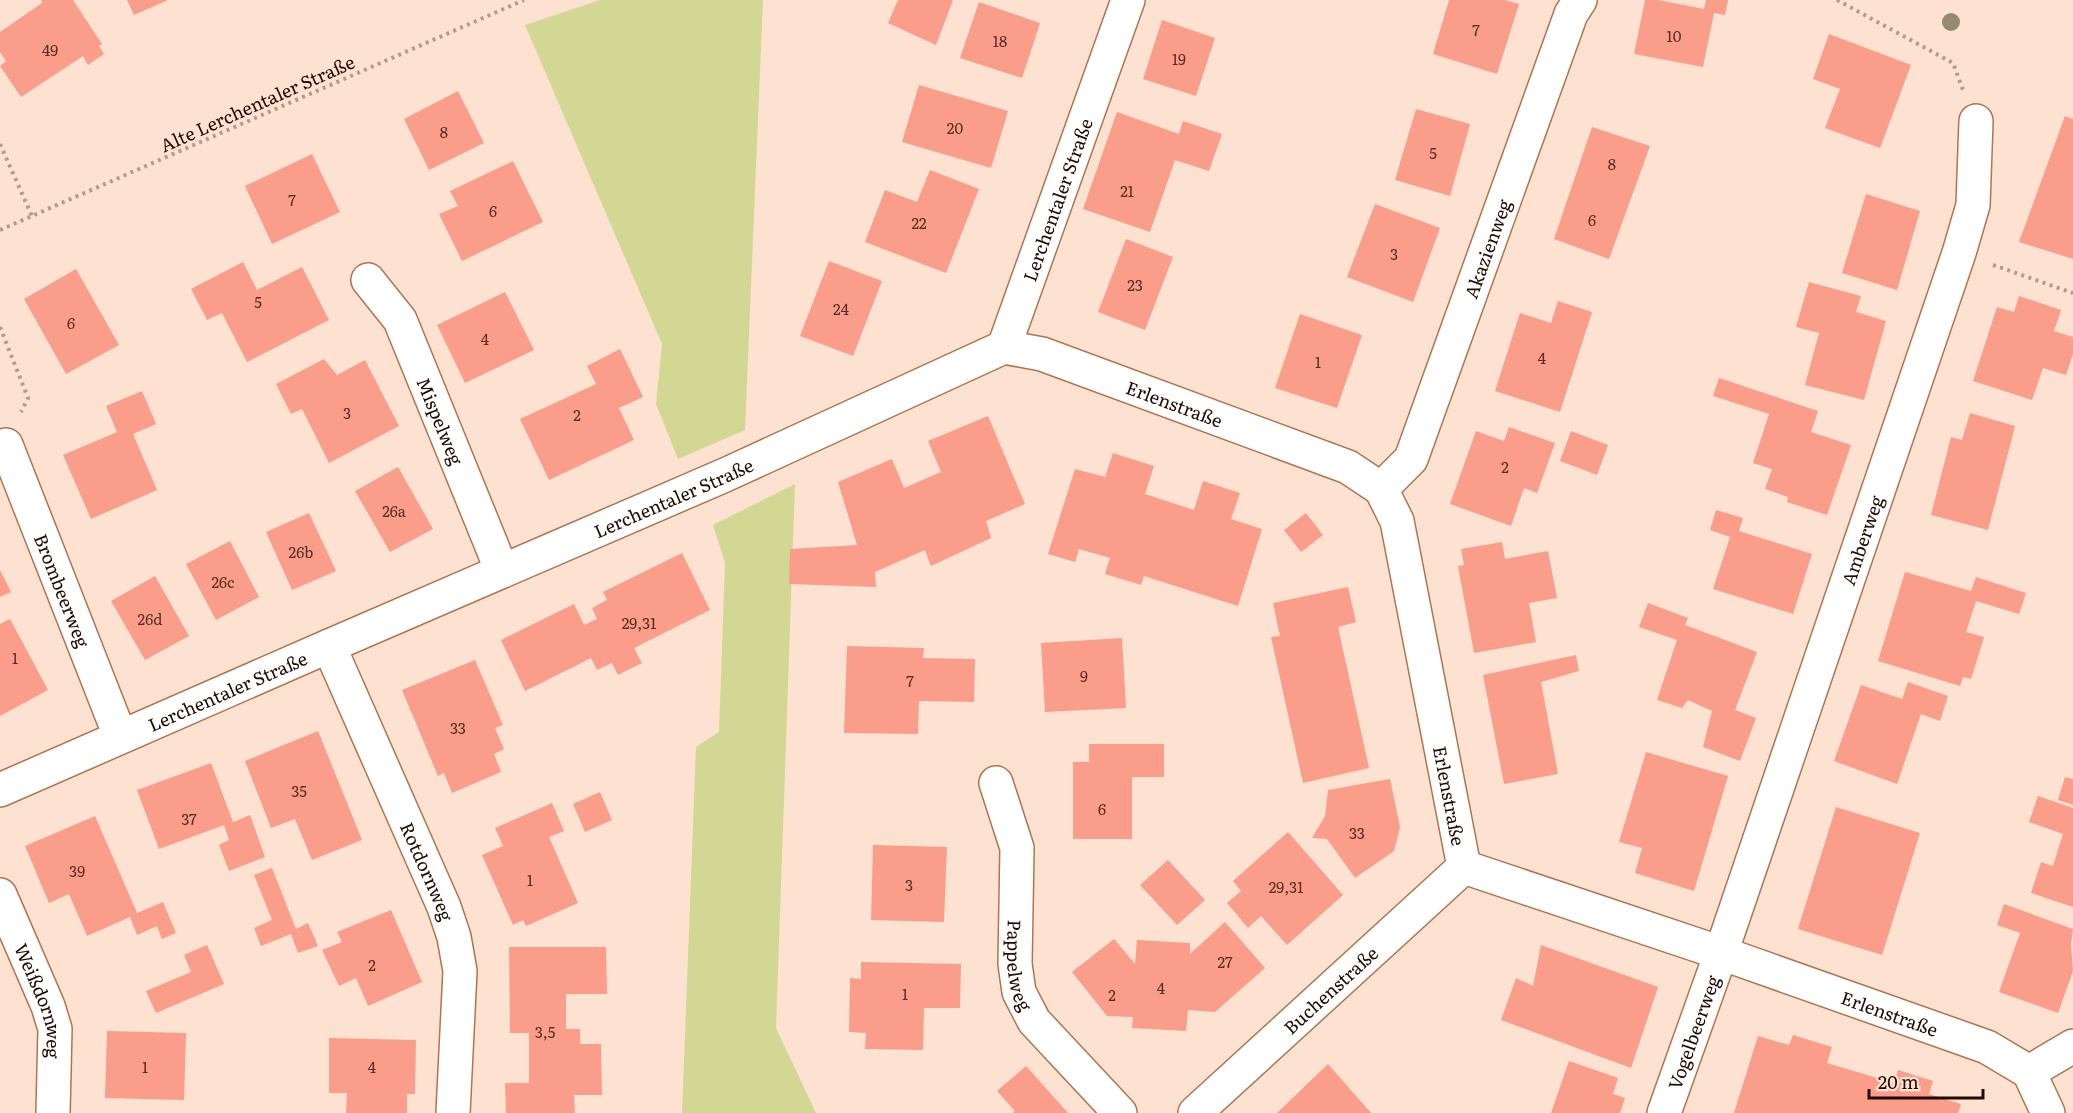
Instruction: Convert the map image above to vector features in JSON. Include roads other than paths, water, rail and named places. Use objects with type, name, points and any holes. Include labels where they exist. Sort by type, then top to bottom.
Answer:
[{"type":"street","name":"Lerchentaler Straße","points":[[0,790],[120,736],[736,471],[1005,347],[1128,0]]},
{"type":"street","name":"Akazienweg","points":[[1381,489],[1411,459],[1571,14],[1580,0]]},
{"type":"street","name":"Amberweg","points":[[1721,953],[1959,253],[1973,205],[1976,121]]},
{"type":"street","name":"Mispelweg","points":[[368,280],[400,320],[502,571]]},
{"type":"street","name":"Erlenstraße","points":[[1005,347],[1042,354],[1348,467],[1381,489],[1396,521],[1464,867],[1721,953],[1987,1047],[2029,1072]]},
{"type":"street","name":"Brombeerweg","points":[[6,445],[120,736]]},
{"type":"street","name":"Rotdornweg","points":[[328,646],[444,907],[454,937],[460,970],[453,1113]]},
{"type":"street","name":"Pappelweg","points":[[996,783],[1017,848],[1015,964],[1019,992],[1034,1021],[1120,1113]]},
{"type":"street","name":"Buchenstraße","points":[[1195,1113],[1464,867]]},
{"type":"street","name":"Weißdornweg","points":[[0,895],[48,1006],[55,1029],[53,1113]]},
{"type":"street","name":"Vogelbeerweg","points":[[1664,1113],[1721,953]]},
{"type":"street","points":[[2048,1113],[2029,1072],[2073,1046]]}]
